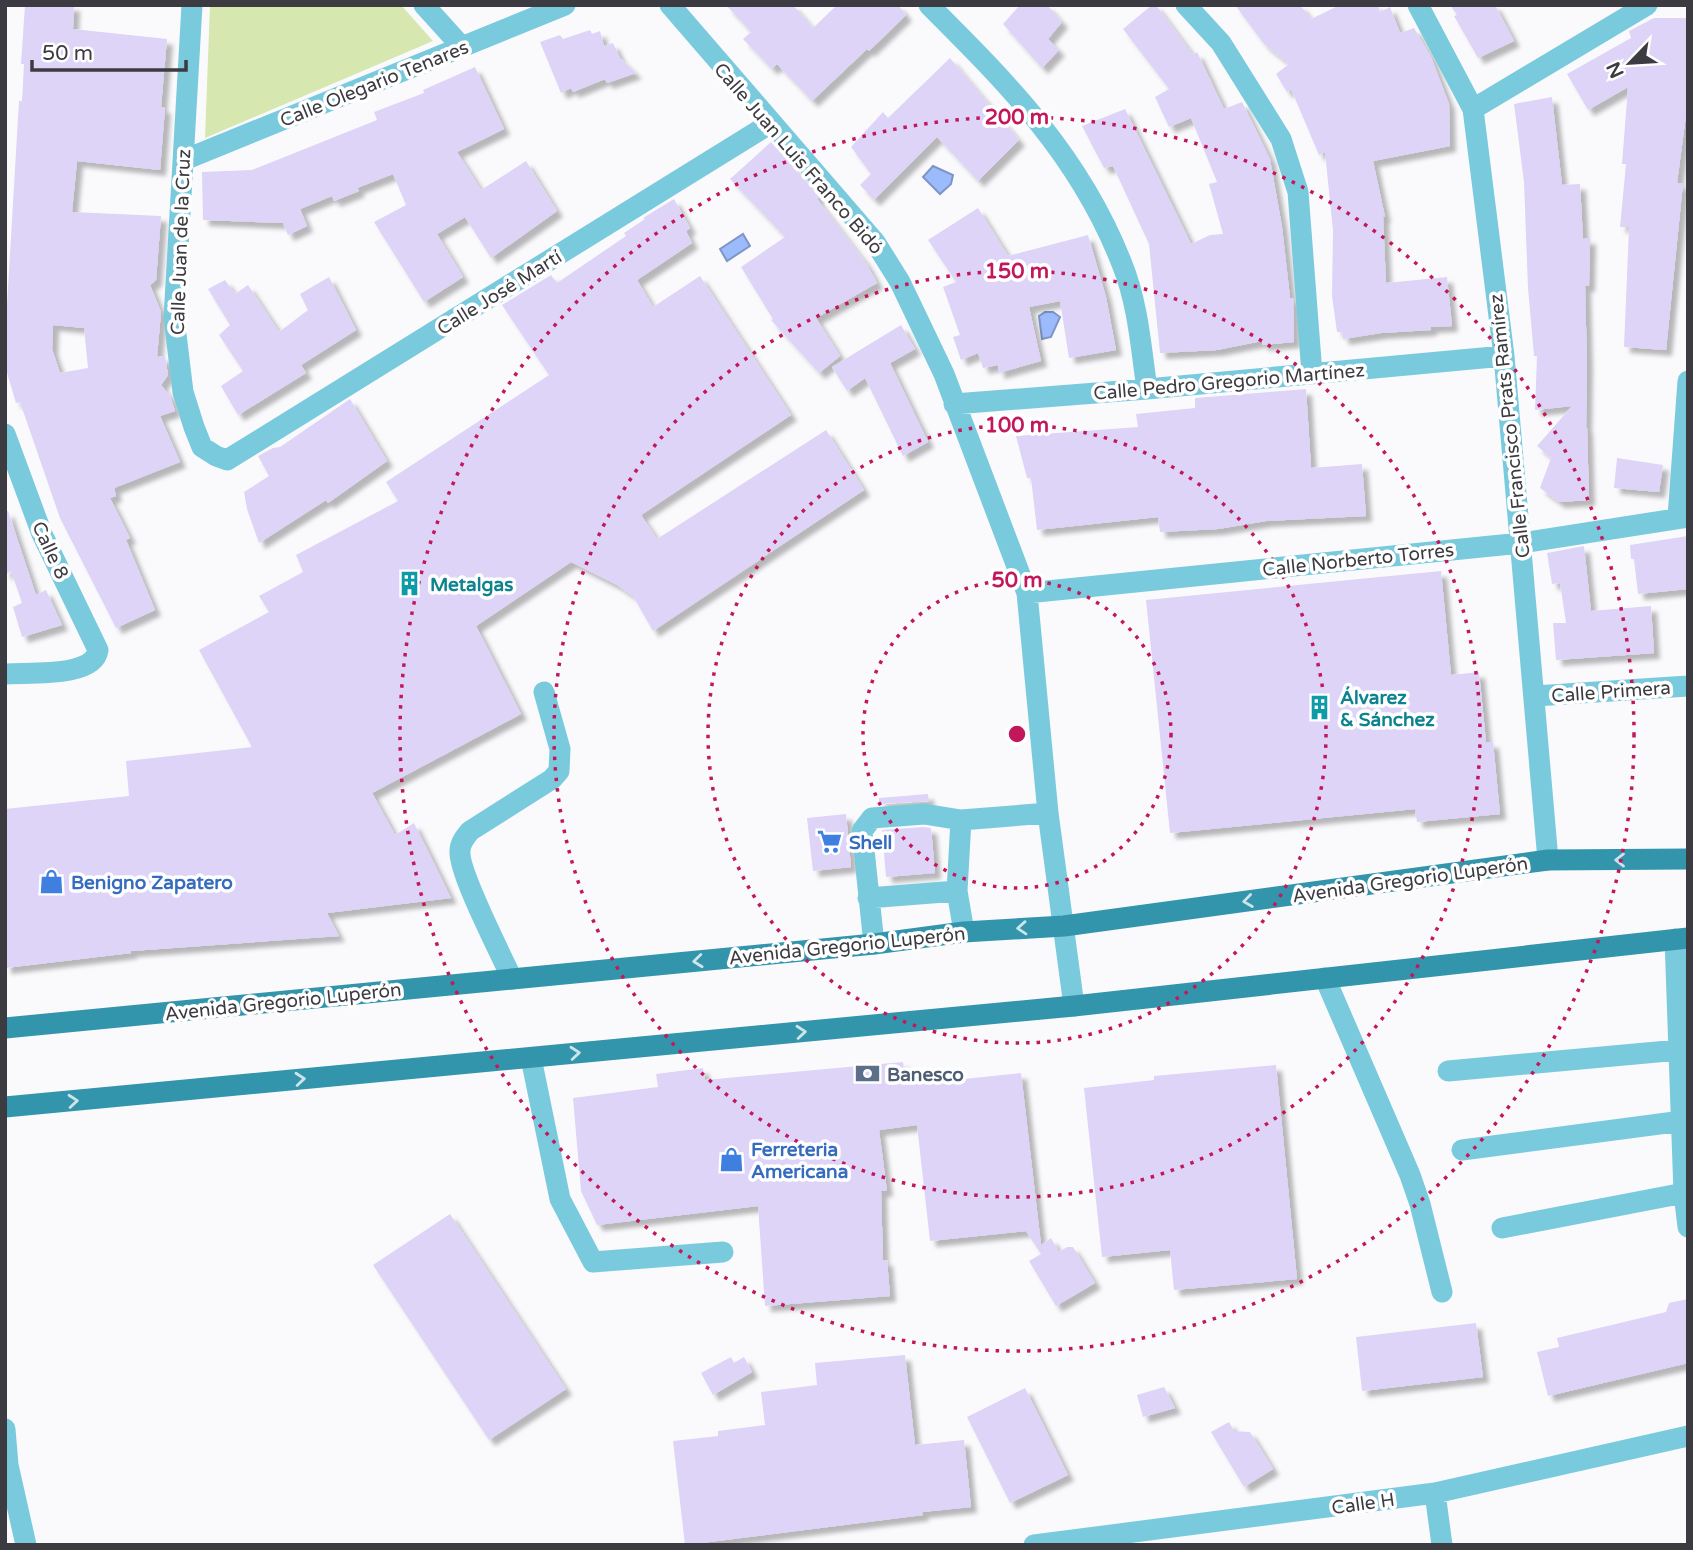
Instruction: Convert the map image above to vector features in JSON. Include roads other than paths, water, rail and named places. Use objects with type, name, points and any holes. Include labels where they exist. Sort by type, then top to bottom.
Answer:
[{"type":"main road","name":"Avenida Gregorio Luperón","points":[[5,1028],[874,944],[964,932],[1064,926],[1548,860],[1688,859]]},
{"type":"main road","points":[[5,1107],[1074,1006],[1681,938]]},
{"type":"street","name":"Calle Juan de la Cruz","points":[[192,5],[174,318],[177,361],[183,392],[202,447],[228,460]]},
{"type":"street","points":[[424,5],[462,47]]},
{"type":"street","name":"Calle Olegario Tenares","points":[[184,160],[565,5]]},
{"type":"street","name":"Calle Juan Luis Franco Bidó","points":[[670,5],[875,242],[919,318],[944,374],[1027,593],[1048,813],[1074,1006]]},
{"type":"street","points":[[929,5],[1006,83],[1048,132],[1077,176],[1123,265],[1134,305],[1147,389]]},
{"type":"street","points":[[1186,5],[1221,43],[1281,139],[1298,192],[1312,374]]},
{"type":"street","name":"Calle Francisco Prats Ramírez","points":[[1418,5],[1473,109],[1504,356],[1548,860]]},
{"type":"street","points":[[1473,109],[1647,5]]},
{"type":"street","name":"Calle José Martí","points":[[228,460],[771,123]]},
{"type":"street","name":"Calle Pedro Gregorio Martínez","points":[[954,404],[1504,356]]},
{"type":"street","points":[[1683,517],[1688,381]]},
{"type":"street","name":"Calle 8","points":[[5,434],[42,534],[98,650],[93,662],[69,670],[5,674]]},
{"type":"street","name":"Calle Norberto Torres","points":[[1027,593],[1521,543],[1683,517]]},
{"type":"street","name":"Calle Primera","points":[[1535,696],[1688,686]]},
{"type":"street","points":[[512,979],[467,879],[460,850],[470,831],[552,779],[559,771],[560,749],[544,692]]},
{"type":"street","points":[[874,944],[862,831],[872,818],[924,814],[961,820],[1048,813]]},
{"type":"street","points":[[961,820],[957,891],[964,932]]},
{"type":"street","points":[[868,898],[957,891]]},
{"type":"street","points":[[1681,938],[1683,1017],[1679,1050],[1684,1193],[1688,1227]]},
{"type":"street","points":[[1325,978],[1410,1175],[1442,1292]]},
{"type":"street","points":[[1448,1071],[1679,1050]]},
{"type":"street","points":[[531,1058],[560,1199],[593,1262],[723,1252]]},
{"type":"street","points":[[1462,1150],[1682,1121]]},
{"type":"street","points":[[1502,1228],[1684,1193]]},
{"type":"street","points":[[5,1429],[7,1464],[26,1545]]},
{"type":"street","name":"Calle H","points":[[1034,1545],[1435,1493],[1688,1436]]},
{"type":"street","points":[[1435,1493],[1442,1545]]},
{"type":"water","points":[[933,166],[953,175],[951,184],[940,194],[923,177]]},
{"type":"water","points":[[743,234],[750,246],[727,261],[720,249]]},
{"type":"water","points":[[1045,312],[1053,312],[1060,317],[1051,337],[1042,339],[1039,316]]},
{"type":"place","name":"Metalgas","points":[[410,584]]},
{"type":"place","name":"Álvarez & Sánchez","points":[[1320,708]]},
{"type":"place","name":"Shell","points":[[829,842]]},
{"type":"place","name":"Benigno Zapatero","points":[[51,882]]},
{"type":"place","name":"Banesco","points":[[867,1074]]},
{"type":"place","name":"Ferreteria Americana","points":[[731,1160]]}]
